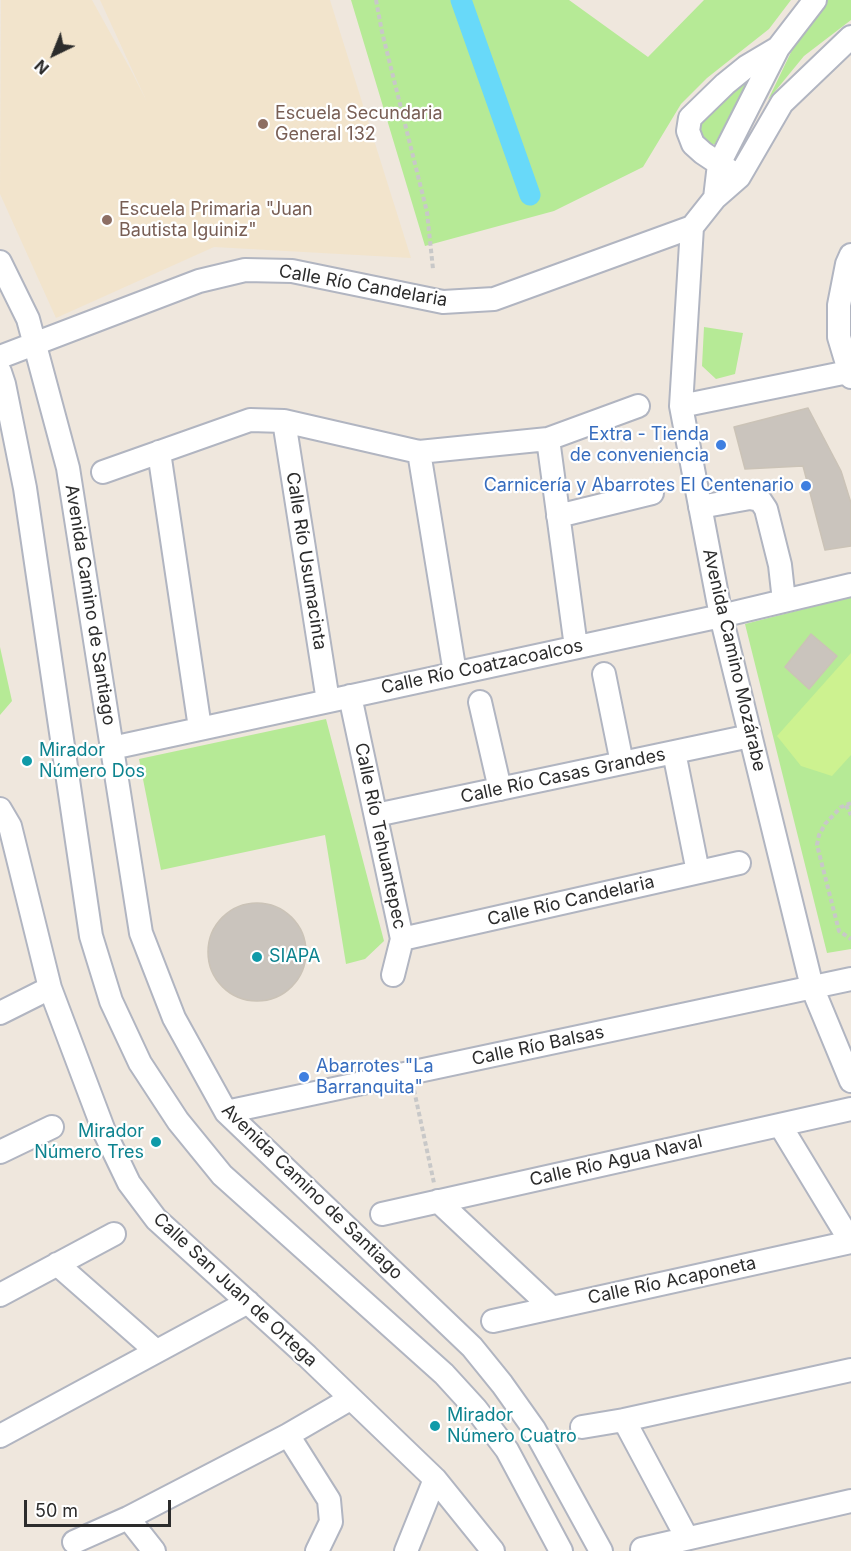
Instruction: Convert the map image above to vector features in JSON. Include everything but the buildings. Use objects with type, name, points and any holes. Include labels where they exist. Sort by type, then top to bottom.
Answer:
[{"type":"street","points":[[715,198],[719,164],[778,48],[815,0]]},
{"type":"street","points":[[692,227],[715,198],[739,177],[782,103],[851,37]]},
{"type":"street","points":[[739,177],[693,144],[688,131],[690,118],[746,67],[778,48]]},
{"type":"street","name":"Calle Río Candelaria","points":[[0,357],[199,281],[245,270],[292,271],[443,302],[494,299],[692,227]]},
{"type":"street","name":"Avenida Camino Mozárabe","points":[[692,227],[681,406],[721,616],[812,987],[851,1081]]},
{"type":"street","points":[[681,406],[850,374],[839,338],[838,306],[851,255]]},
{"type":"street","name":"Avenida Camino de Santiago","points":[[0,262],[28,319],[68,468],[141,933],[174,1018],[226,1113],[472,1347],[502,1384],[534,1429],[601,1551]]},
{"type":"street","points":[[0,372],[25,488],[91,936],[111,1001],[140,1063],[178,1121],[222,1175],[444,1374],[476,1409],[507,1450],[561,1551]]},
{"type":"street","points":[[103,472],[250,420],[284,421],[419,452],[548,439],[638,406]]},
{"type":"street","name":"Calle Río Usumacinta","points":[[284,421],[328,701]]},
{"type":"street","points":[[548,439],[576,647]]},
{"type":"street","points":[[159,452],[200,728]]},
{"type":"street","points":[[419,452],[454,673]]},
{"type":"street","points":[[558,516],[652,493]]},
{"type":"street","points":[[700,507],[750,498],[760,500],[766,509],[780,565],[784,601]]},
{"type":"street","name":"Calle Río Coatzacoalcos","points":[[112,748],[721,616],[851,585]]},
{"type":"street","points":[[604,674],[622,763]]},
{"type":"street","name":"Calle Río Tehuantepec","points":[[350,696],[402,939],[393,975]]},
{"type":"street","points":[[480,702],[500,789]]},
{"type":"street","name":"Calle Río Casas Grandes","points":[[376,815],[750,736]]},
{"type":"street","points":[[674,752],[698,872]]},
{"type":"street","name":"Calle San Juan de Ortega","points":[[0,809],[10,826],[9,859],[50,988],[104,1131],[129,1183],[156,1218],[307,1356],[435,1479],[493,1551]]},
{"type":"street","name":"Calle Río Candelaria","points":[[402,939],[739,863]]},
{"type":"street","name":"Calle Río Balsas","points":[[226,1113],[851,979]]},
{"type":"street","points":[[0,1013],[50,988]]},
{"type":"street","name":"Calle Río Agua Naval","points":[[382,1214],[851,1109]]},
{"type":"street","points":[[780,1125],[851,1242]]},
{"type":"street","points":[[2,1143],[52,1127]]},
{"type":"street","points":[[438,1201],[552,1308]]},
{"type":"street","points":[[0,1295],[114,1234]]},
{"type":"street","name":"Calle Río Acaponeta","points":[[494,1321],[851,1242]]},
{"type":"street","points":[[57,1264],[156,1351]]},
{"type":"street","points":[[6,1425],[156,1351],[248,1302]]},
{"type":"street","points":[[582,1427],[624,1420],[851,1370]]},
{"type":"street","points":[[74,1542],[128,1518],[288,1435],[350,1399]]},
{"type":"street","points":[[624,1420],[687,1538]]},
{"type":"street","points":[[288,1435],[328,1500],[331,1522],[317,1551]]},
{"type":"street","points":[[406,1551],[435,1479]]},
{"type":"street","points":[[642,1549],[851,1502]]},
{"type":"street","points":[[128,1518],[154,1551]]},
{"type":"path","points":[[376,0],[427,212],[433,269]]},
{"type":"path","points":[[851,815],[849,804],[841,807],[825,824],[817,845],[839,931],[851,939]]},
{"type":"path","points":[[411,1073],[438,1201]]},
{"type":"shaded area","points":[[1,0],[92,0],[147,102],[100,0],[330,0],[411,258],[214,247],[56,318],[0,194]]},
{"type":"green space","points":[[351,0],[569,0],[648,57],[704,0],[791,0],[769,29],[707,78],[681,104],[643,167],[554,211],[425,246]]},
{"type":"green space","points":[[826,0],[851,0],[851,20],[804,56],[768,100],[793,48]]},
{"type":"green space","points":[[750,76],[715,144],[705,146],[697,139],[700,121]]},
{"type":"green space","points":[[704,327],[743,333],[735,374],[716,379],[702,366]]},
{"type":"green space","points":[[851,597],[851,949],[827,953],[745,624]]},
{"type":"green space","points":[[0,647],[12,701],[0,715]]},
{"type":"green space","points":[[851,653],[851,755],[832,776],[801,766],[777,736]]},
{"type":"green space","points":[[326,719],[384,941],[365,959],[346,964],[325,835],[161,870],[139,759]]},
{"type":"waterway","points":[[461,0],[530,195]]},
{"type":"place","name":"Escuela Secundaria General 132","points":[[263,124]]},
{"type":"place","name":"Escuela Primaria \"Juan Bautista Iguiniz\"","points":[[107,220]]},
{"type":"place","name":"Extra - Tienda de conveniencia","points":[[721,445]]},
{"type":"place","name":"Carnicería y Abarrotes El Centenario","points":[[806,486]]},
{"type":"place","name":"Mirador Número Dos","points":[[27,761]]},
{"type":"place","name":"SIAPA","points":[[257,957]]},
{"type":"place","name":"Abarrotes \"La Barranquita\"","points":[[304,1077]]},
{"type":"place","name":"Mirador Número Tres","points":[[156,1142]]},
{"type":"place","name":"Mirador Número Cuatro","points":[[435,1426]]}]
